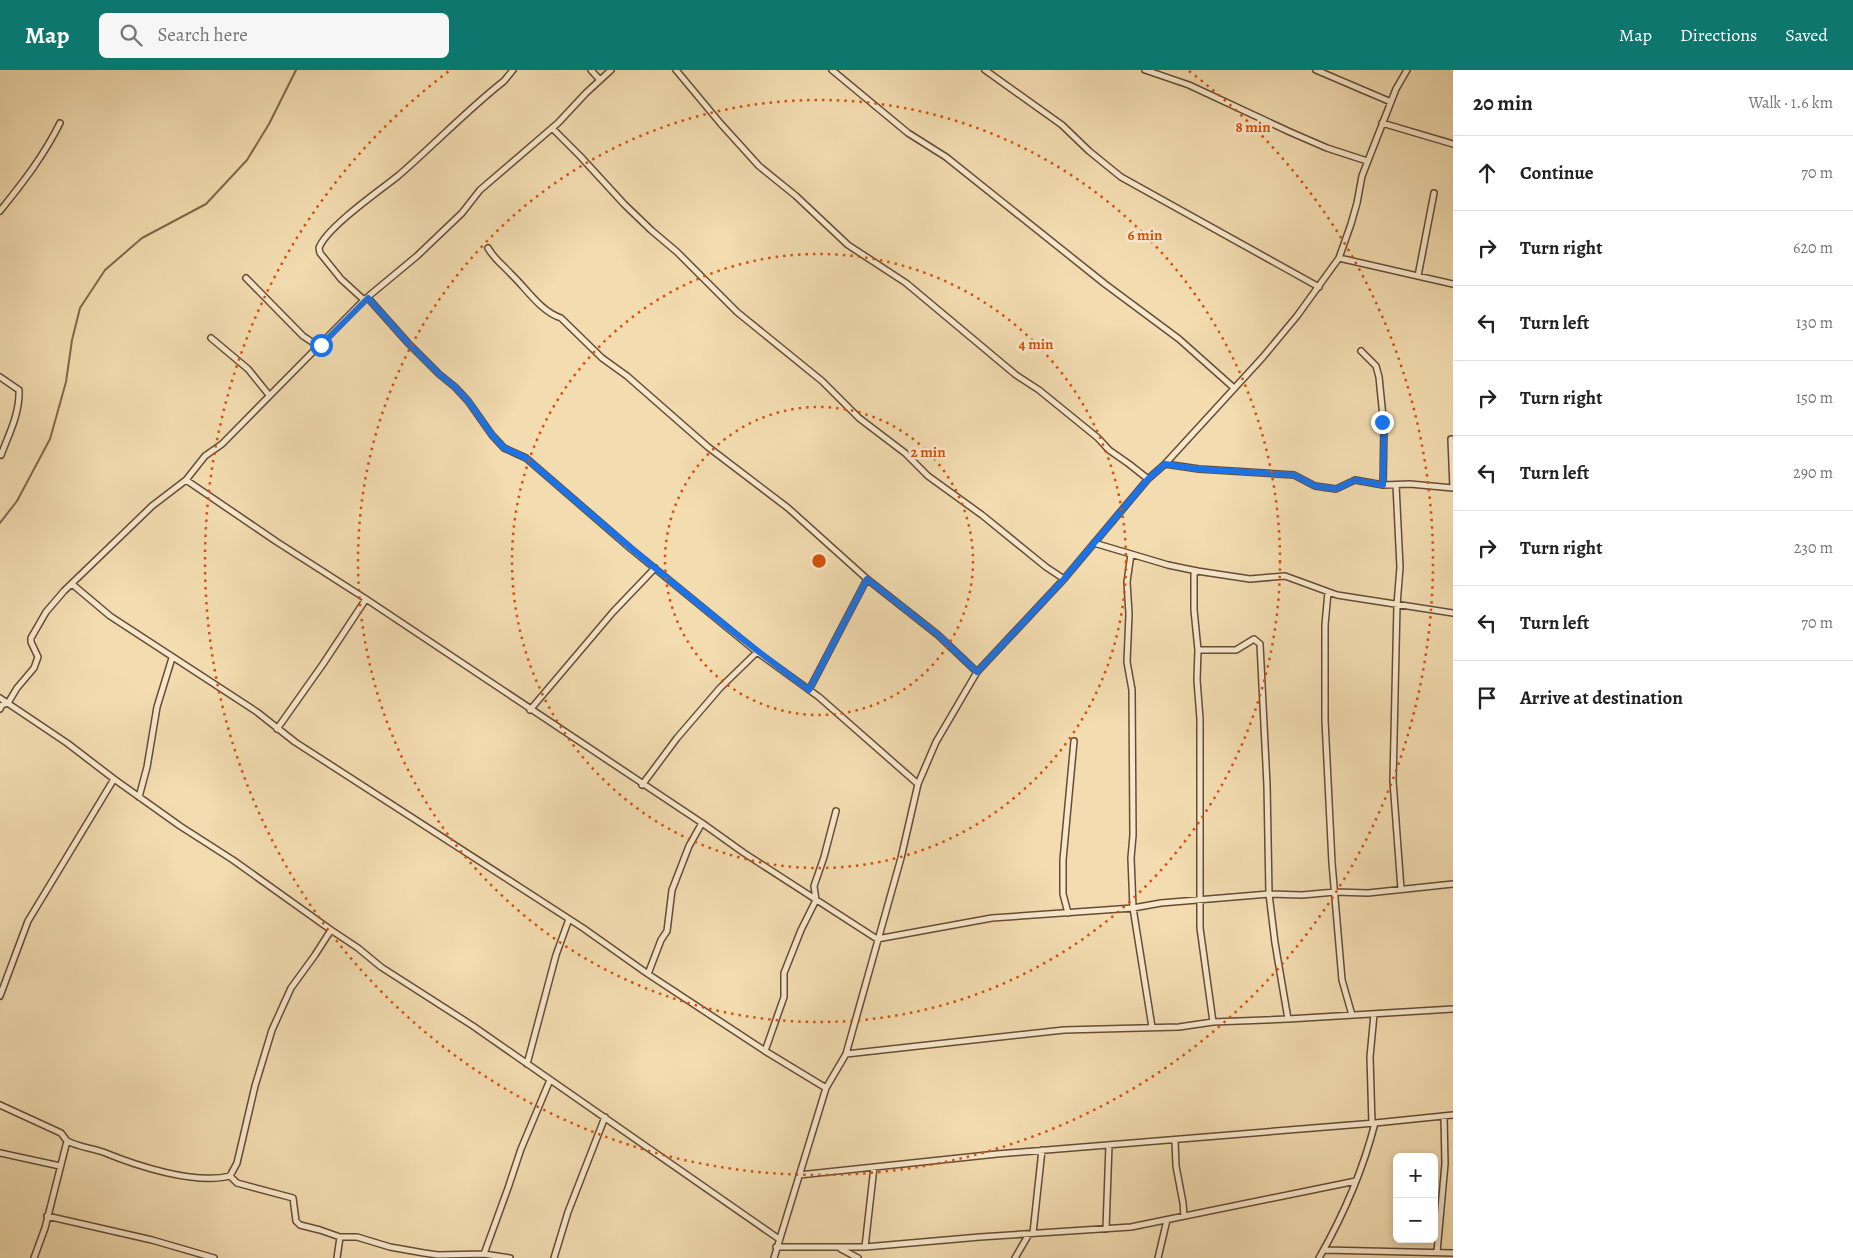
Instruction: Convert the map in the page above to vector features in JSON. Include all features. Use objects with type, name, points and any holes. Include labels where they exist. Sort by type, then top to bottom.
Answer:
[{"type":"street","points":[[513,70],[504,81],[330,233],[320,243],[318,248],[320,253],[341,279],[366,299],[439,374],[455,387],[504,448],[526,458],[757,652],[809,690],[918,784]]},
{"type":"street","points":[[591,70],[600,80]]},
{"type":"street","points":[[0,709],[2,705],[8,703],[17,688],[34,668],[38,660],[31,642],[35,630],[55,600],[152,506],[186,480],[206,456],[222,444],[366,299],[417,256],[462,213],[480,190],[558,123],[611,70]]},
{"type":"street","points":[[676,70],[759,166],[796,196],[848,245],[906,283],[1016,375],[1039,390],[1098,438],[1109,450],[1148,479]]},
{"type":"street","points":[[832,70],[908,133],[946,157],[1105,284],[1180,339],[1234,388]]},
{"type":"street","points":[[985,70],[1062,125],[1089,152],[1122,177],[1319,287]]},
{"type":"street","points":[[1145,70],[1189,85],[1327,148],[1367,161]]},
{"type":"street","points":[[1316,70],[1391,102]]},
{"type":"street","points":[[774,1258],[826,1088],[846,1054],[901,858],[918,784],[936,742],[977,672],[1064,579],[1148,479],[1165,464],[1269,351],[1319,287],[1339,258],[1351,224],[1367,161],[1391,102],[1407,70]]},
{"type":"street","points":[[0,211],[31,173],[60,123]]},
{"type":"street","points":[[1382,123],[1453,144]]},
{"type":"street","points":[[552,128],[624,204],[677,252],[737,312],[822,380],[859,418],[905,453],[928,476],[1064,579]]},
{"type":"street","points":[[1418,276],[1434,193]]},
{"type":"street","points":[[488,248],[500,264],[552,315],[560,318],[602,358],[627,376],[708,447],[788,508],[867,579],[938,635],[977,672]]},
{"type":"street","points":[[1339,258],[1453,284]]},
{"type":"street","points":[[246,278],[302,336],[321,345]]},
{"type":"street","points":[[211,338],[248,369],[269,395]]},
{"type":"street","points":[[1362,351],[1376,366],[1379,378],[1384,427],[1383,485]]},
{"type":"street","points":[[0,377],[19,390],[17,414],[1,455]]},
{"type":"street","points":[[1165,464],[1198,469],[1294,475],[1315,486],[1336,489],[1355,480],[1383,485],[1410,484],[1453,488],[1451,439]]},
{"type":"street","points":[[186,480],[642,785],[877,939],[992,918],[1133,908],[1200,899],[1269,894],[1368,893],[1453,884]]},
{"type":"street","points":[[1396,485],[1400,567],[1397,605],[1393,781],[1401,889]]},
{"type":"street","points":[[1094,544],[1197,571],[1250,579],[1285,576],[1337,596],[1453,613]]},
{"type":"street","points":[[1131,554],[1127,582],[1129,614],[1127,662],[1132,690],[1133,835],[1131,858],[1133,908],[1152,1027]]},
{"type":"street","points":[[530,710],[613,612],[655,568]]},
{"type":"street","points":[[1197,571],[1194,574],[1194,610],[1198,650],[1197,696],[1200,720],[1200,928],[1213,1022]]},
{"type":"street","points":[[809,690],[867,579]]},
{"type":"street","points":[[72,584],[110,616],[257,712],[278,729],[765,1051],[826,1088]]},
{"type":"street","points":[[1328,592],[1325,625],[1326,720],[1332,863],[1342,980],[1352,1015]]},
{"type":"street","points":[[278,729],[366,599]]},
{"type":"street","points":[[1198,650],[1236,650],[1254,639],[1260,644],[1267,785],[1269,894],[1288,1019]]},
{"type":"street","points":[[642,785],[677,738],[701,713],[720,688],[757,652]]},
{"type":"street","points":[[139,797],[148,767],[157,707],[172,658]]},
{"type":"street","points":[[0,698],[67,743],[180,826],[358,948],[381,967],[473,1026],[779,1239]]},
{"type":"street","points":[[1068,913],[1063,894],[1063,860],[1074,741]]},
{"type":"street","points":[[0,996],[28,921],[114,779]]},
{"type":"street","points":[[765,1051],[784,997],[784,972],[801,930],[816,900],[814,886],[836,811]]},
{"type":"street","points":[[648,974],[660,940],[666,931],[672,890],[689,846],[702,824]]},
{"type":"street","points":[[527,1064],[556,955],[568,919]]},
{"type":"street","points":[[0,1105],[61,1134],[67,1141],[79,1147],[102,1152],[144,1168],[195,1177],[220,1179],[230,1176],[237,1163],[254,1086],[272,1030],[291,988],[315,956],[330,930]]},
{"type":"street","points":[[846,1054],[978,1041],[1064,1030],[1178,1026],[1213,1022],[1453,1009]]},
{"type":"street","points":[[1319,1258],[1356,1181],[1371,1142],[1374,1123],[1370,1057],[1374,1014]]},
{"type":"street","points":[[484,1254],[521,1149],[550,1080]]},
{"type":"street","points":[[799,1175],[1042,1150],[1453,1115]]},
{"type":"street","points":[[1437,1252],[1445,1164],[1444,1116]]},
{"type":"street","points":[[554,1258],[568,1212],[605,1117]]},
{"type":"street","points":[[1175,1140],[1176,1166],[1184,1216]]},
{"type":"street","points":[[34,1258],[48,1216],[67,1141]]},
{"type":"street","points":[[1106,1229],[1109,1145]]},
{"type":"street","points":[[1015,1258],[1031,1234],[1042,1150]]},
{"type":"street","points":[[0,1153],[60,1166]]},
{"type":"street","points":[[865,1247],[874,1167]]},
{"type":"street","points":[[230,1176],[237,1183],[293,1198],[296,1221],[300,1225],[340,1237],[357,1237],[390,1246],[438,1255],[484,1254],[510,1258]]},
{"type":"street","points":[[776,1247],[865,1247],[1131,1227],[1356,1181]]},
{"type":"street","points":[[48,1216],[152,1240],[214,1258]]},
{"type":"street","points":[[1158,1258],[1167,1220]]},
{"type":"street","points":[[337,1258],[340,1237]]},
{"type":"street","points":[[839,1248],[858,1258]]},
{"type":"street","points":[[1324,1250],[1453,1253]]},
{"type":"waterway","points":[[0,523],[17,501],[50,439],[66,382],[72,340],[80,308],[105,270],[142,238],[206,204],[247,160],[269,124],[296,70]]},
{"type":"route","points":[[321,345],[368,298],[408,343],[468,401],[492,435],[504,448],[526,458],[630,548],[757,652],[809,690],[867,579],[938,635],[977,672],[1064,579],[1148,479],[1165,464],[1198,469],[1294,475],[1315,486],[1336,489],[1355,480],[1383,485],[1384,427],[1382,422]]}]
